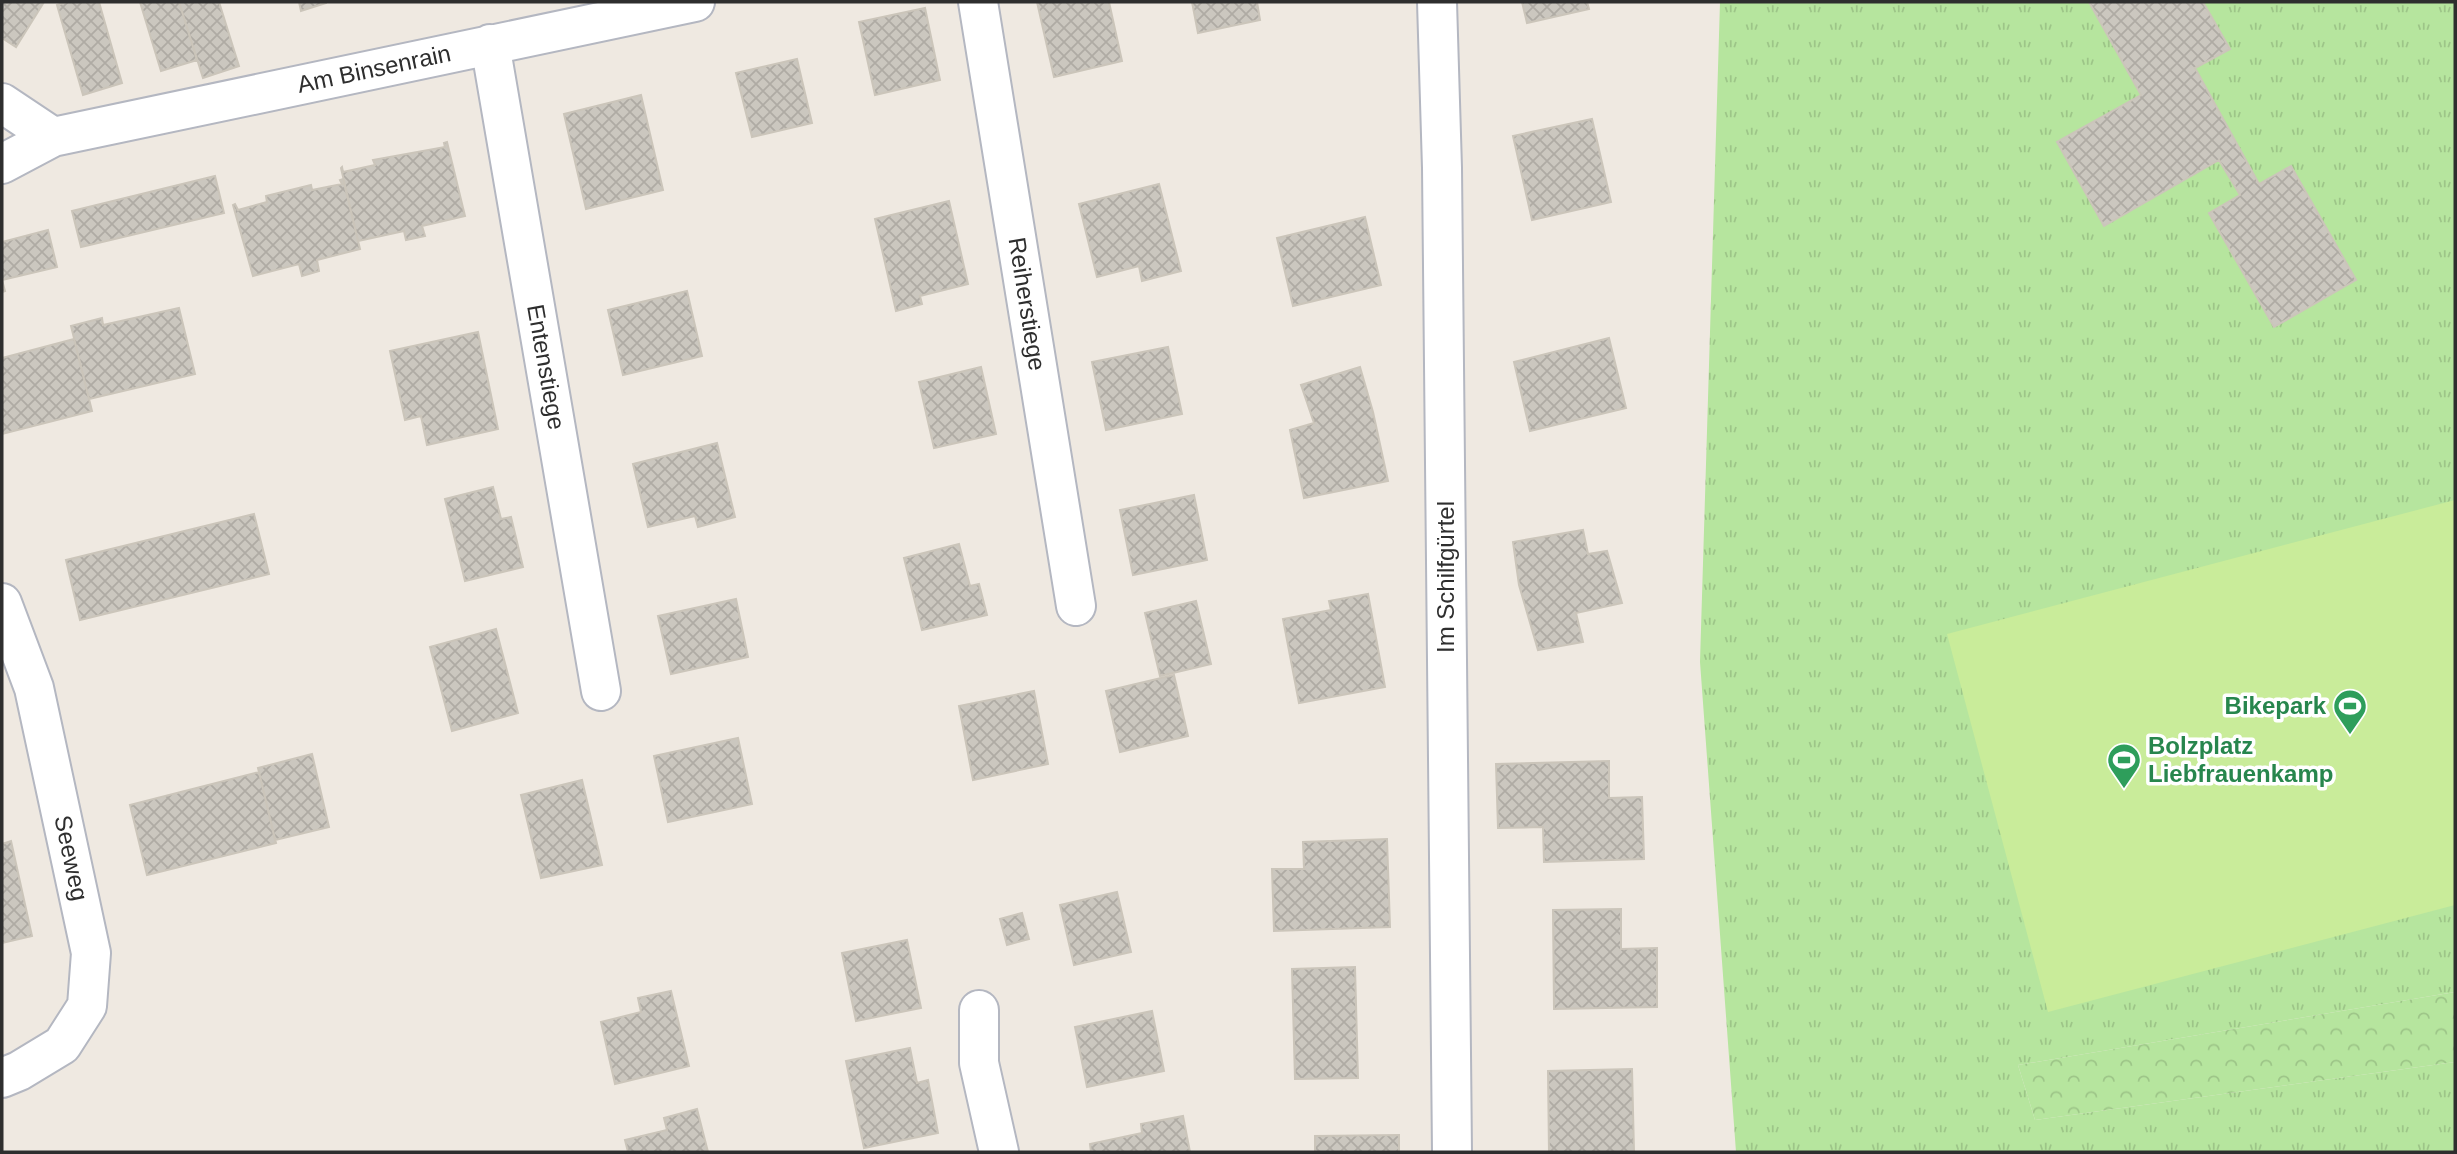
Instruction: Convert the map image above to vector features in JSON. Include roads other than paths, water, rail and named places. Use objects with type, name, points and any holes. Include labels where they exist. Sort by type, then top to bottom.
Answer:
[{"type":"street","name":"Am Binsenrain","points":[[2,164],[52,137],[695,2]]},
{"type":"street","name":"Reiherstiege","points":[[978,2],[1076,606]]},
{"type":"street","name":"Im Schilfgürtel","points":[[1437,2],[1443,169],[1452,1152]]},
{"type":"street","name":"Entenstiege","points":[[490,44],[601,691]]},
{"type":"street","points":[[2,103],[52,137]]},
{"type":"street","name":"Seeweg","points":[[2,603],[34,688],[91,953],[88,1006],[62,1045],[2,1079]]},
{"type":"street","points":[[979,1010],[979,1063],[999,1152]]},
{"type":"place","name":"Bikepark","points":[[2350,736]]},
{"type":"place","name":"Bolzplatz Liebfrauenkamp","points":[[2124,790]]}]
